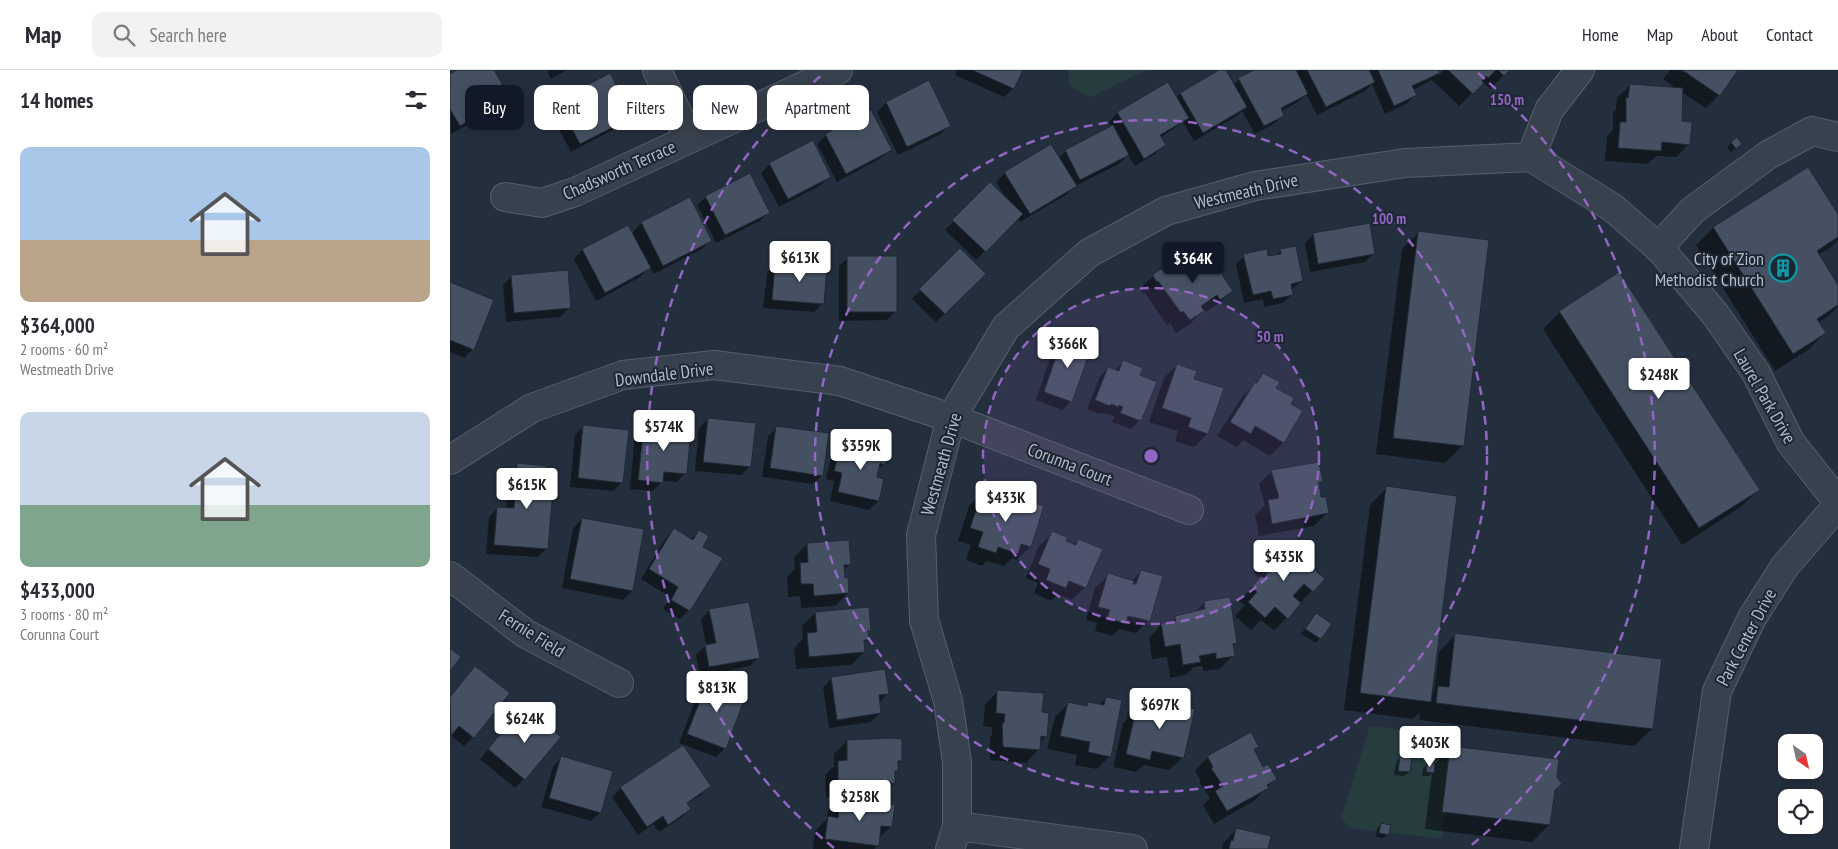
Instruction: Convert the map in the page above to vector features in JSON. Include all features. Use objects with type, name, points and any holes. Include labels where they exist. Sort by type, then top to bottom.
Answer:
[{"type":"street","points":[[657,70],[689,138]]},
{"type":"street","name":"Chadsworth Terrace","points":[[505,197],[542,202],[574,192],[838,70]]},
{"type":"street","points":[[1532,157],[1549,110],[1580,70]]},
{"type":"street","points":[[1658,248],[1693,210],[1768,155],[1812,131],[1838,137]]},
{"type":"street","name":"Laurel Park Drive","points":[[1532,157],[1614,208],[1658,248],[1715,314],[1751,366],[1791,443],[1838,503]]},
{"type":"street","name":"Westmeath Drive","points":[[954,837],[956,762],[948,701],[924,620],[921,535],[951,418],[1006,327],[1088,253],[1166,211],[1254,186],[1405,162],[1532,157]]},
{"type":"street","name":"Downdale Drive","points":[[450,460],[532,408],[623,375],[714,365],[840,380],[951,418]]},
{"type":"street","name":"Corunna Court","points":[[951,418],[1189,510]]},
{"type":"street","name":"Park Center Drive","points":[[1694,849],[1717,691],[1752,618],[1785,566],[1838,503]]},
{"type":"street","name":"Fernie Field","points":[[450,576],[526,634],[619,683]]},
{"type":"street","points":[[954,837],[1133,849]]},
{"type":"green space","points":[[1068,70],[1147,70],[1091,97],[1069,86]]},
{"type":"green space","points":[[1370,726],[1456,736],[1442,839],[1350,828],[1341,818]]},
{"type":"building","points":[[457,70],[494,70],[503,85],[465,85],[465,123],[460,126],[450,109],[450,74]]},
{"type":"building","points":[[972,70],[1023,70],[1014,89]]},
{"type":"building","points":[[1219,70],[1226,70],[1247,107],[1203,133],[1180,93]]},
{"type":"building","points":[[1254,70],[1296,70],[1308,94],[1281,108],[1284,116],[1264,126],[1238,78]]},
{"type":"building","points":[[1307,70],[1369,70],[1375,82],[1326,107]]},
{"type":"building","points":[[1378,70],[1438,70],[1440,73],[1412,86],[1417,95],[1394,106]]},
{"type":"building","points":[[1448,70],[1496,70],[1488,78],[1486,76],[1482,81],[1484,83],[1473,94]]},
{"type":"building","points":[[1498,70],[1510,70],[1504,76]]},
{"type":"building","points":[[1682,70],[1738,70],[1720,96]]},
{"type":"building","points":[[610,73],[616,85],[608,85],[608,130],[580,144],[573,130],[598,130],[598,85],[587,85]]},
{"type":"building","points":[[929,80],[951,126],[907,147],[886,102]]},
{"type":"building","points":[[1168,82],[1189,118],[1160,135],[1166,145],[1144,159],[1117,112]]},
{"type":"building","points":[[1630,84],[1683,88],[1682,121],[1692,122],[1690,145],[1662,142],[1661,151],[1618,148],[1620,122],[1626,122],[1626,97],[1628,98]]},
{"type":"building","points":[[871,110],[892,150],[846,174],[825,134],[833,130],[869,130],[869,111]]},
{"type":"building","points":[[1113,125],[1129,155],[1080,180],[1065,150]]},
{"type":"building","points":[[1737,137],[1742,144],[1736,149],[1731,142]]},
{"type":"building","points":[[813,140],[831,177],[788,199],[769,163]]},
{"type":"building","points":[[1051,144],[1077,186],[1030,214],[1004,172]]},
{"type":"building","name":"City of Zion Methodist Church","points":[[1808,167],[1838,214],[1838,237],[1817,251],[1838,285],[1838,305],[1817,319],[1826,333],[1793,354],[1713,227]]},
{"type":"building","points":[[750,173],[770,213],[725,235],[705,196]]},
{"type":"building","points":[[990,182],[1023,214],[986,252],[952,220]]},
{"type":"building","points":[[690,197],[712,241],[663,266],[641,222]]},
{"type":"building","points":[[1370,223],[1375,254],[1318,264],[1313,233]]},
{"type":"building","points":[[628,225],[651,268],[605,293],[582,249]]},
{"type":"building","points":[[1418,231],[1489,240],[1464,446],[1393,438]]},
{"type":"building","points":[[1296,246],[1303,281],[1291,284],[1293,295],[1273,299],[1271,291],[1253,295],[1243,254],[1267,249],[1268,256],[1281,254],[1280,249]]},
{"type":"building","points":[[960,248],[986,274],[945,314],[919,289]]},
{"type":"building","points":[[1205,250],[1233,291],[1220,300],[1217,295],[1201,306],[1204,311],[1190,320],[1183,311],[1181,313],[1152,275],[1172,262],[1177,269]]},
{"type":"building","points":[[847,256],[897,256],[897,312],[847,312]]},
{"type":"building","points":[[775,263],[827,267],[824,304],[772,300]]},
{"type":"building","points":[[568,270],[571,308],[514,313],[511,275]]},
{"type":"building","points":[[1619,272],[1760,490],[1699,528],[1559,311]]},
{"type":"building","points":[[450,282],[494,300],[474,350],[450,340]]},
{"type":"building","points":[[1063,336],[1092,346],[1072,402],[1044,392]]},
{"type":"building","points":[[1123,360],[1143,368],[1140,375],[1157,382],[1141,421],[1120,413],[1123,407],[1119,405],[1118,407],[1111,404],[1110,406],[1095,400],[1108,367],[1119,371]]},
{"type":"building","points":[[1177,364],[1197,371],[1194,379],[1224,388],[1208,434],[1188,427],[1191,418],[1162,408]]},
{"type":"building","points":[[1263,373],[1280,382],[1276,388],[1294,398],[1291,404],[1303,411],[1284,443],[1255,426],[1251,434],[1230,422],[1255,382],[1257,383]]},
{"type":"building","points":[[708,418],[756,423],[751,467],[703,462]]},
{"type":"building","points":[[644,424],[691,428],[687,474],[664,472],[663,483],[638,480]]},
{"type":"building","points":[[583,425],[629,430],[623,483],[578,478]]},
{"type":"building","points":[[776,426],[829,433],[823,476],[770,468]]},
{"type":"building","points":[[853,441],[888,449],[885,465],[880,463],[877,477],[884,479],[879,501],[838,492],[842,473],[834,471],[839,451],[849,454]]},
{"type":"building","points":[[1319,462],[1323,482],[1319,482],[1321,497],[1326,497],[1329,513],[1272,524],[1268,500],[1279,498],[1271,470]]},
{"type":"building","points":[[517,463],[547,466],[546,476],[554,477],[548,549],[494,545],[497,507],[514,508]]},
{"type":"building","points":[[1386,486],[1457,496],[1431,702],[1360,693]]},
{"type":"building","points":[[982,492],[995,496],[996,494],[1018,503],[1019,498],[1044,506],[1031,547],[1021,544],[1018,554],[998,547],[996,553],[978,547],[983,532],[970,528]]},
{"type":"building","points":[[582,518],[644,529],[633,591],[570,579]]},
{"type":"building","points":[[674,528],[693,540],[699,530],[709,536],[703,547],[723,558],[690,611],[671,600],[678,587],[649,569]]},
{"type":"building","points":[[1052,531],[1067,537],[1066,541],[1076,545],[1078,539],[1103,549],[1086,588],[1069,581],[1066,588],[1046,580],[1050,569],[1038,564]]},
{"type":"building","points":[[849,540],[851,565],[844,565],[845,578],[848,577],[849,593],[814,596],[813,584],[801,584],[800,563],[808,562],[807,543]]},
{"type":"building","points":[[1282,541],[1325,579],[1313,592],[1304,584],[1293,596],[1301,603],[1288,619],[1275,607],[1265,618],[1248,602],[1257,592],[1252,587],[1261,576],[1264,578],[1273,565],[1266,559]]},
{"type":"building","points":[[1141,570],[1163,576],[1150,621],[1128,616],[1126,624],[1107,618],[1110,610],[1098,607],[1108,573],[1134,581],[1133,584],[1136,584]]},
{"type":"building","points":[[1230,597],[1237,643],[1233,644],[1235,656],[1216,659],[1216,653],[1199,656],[1201,662],[1183,665],[1180,644],[1165,647],[1161,623],[1176,621],[1175,616],[1205,609],[1204,601]]},
{"type":"building","points":[[749,602],[760,658],[709,667],[705,645],[716,643],[709,609]]},
{"type":"building","points":[[869,607],[871,631],[868,631],[869,640],[864,640],[865,652],[809,657],[807,633],[817,632],[815,612]]},
{"type":"building","points":[[1316,613],[1332,624],[1321,639],[1305,629]]},
{"type":"building","points":[[1455,633],[1662,659],[1653,729],[1436,703],[1438,686],[1449,687]]},
{"type":"building","points":[[450,648],[461,657],[450,671]]},
{"type":"building","points":[[475,666],[510,693],[474,738],[459,726],[451,736],[450,697]]},
{"type":"building","points":[[885,669],[889,694],[879,695],[881,713],[837,720],[831,677]]},
{"type":"building","points":[[709,677],[747,692],[726,749],[687,734]]},
{"type":"building","points":[[997,690],[1044,693],[1042,712],[1049,713],[1047,737],[1041,736],[1040,750],[1003,747],[1002,723],[1004,723],[1005,714],[996,713]]},
{"type":"building","points":[[1106,697],[1122,700],[1111,757],[1088,752],[1090,742],[1060,736],[1068,702],[1087,706],[1088,702],[1104,705]]},
{"type":"building","points":[[1141,698],[1161,702],[1159,708],[1177,712],[1178,705],[1195,709],[1184,758],[1152,751],[1150,760],[1126,754],[1136,709],[1139,709]]},
{"type":"building","points":[[529,710],[561,737],[525,780],[488,749],[518,713],[523,718]]},
{"type":"building","points":[[1251,732],[1259,747],[1254,749],[1263,767],[1268,764],[1277,779],[1267,785],[1269,788],[1227,811],[1215,791],[1223,786],[1211,768],[1213,767],[1207,756]]},
{"type":"building","points":[[902,739],[902,761],[898,761],[898,771],[895,771],[895,783],[838,784],[838,761],[847,760],[847,740]]},
{"type":"building","points":[[683,745],[711,786],[687,803],[691,809],[668,825],[663,816],[647,827],[620,787]]},
{"type":"building","points":[[1450,746],[1559,759],[1557,777],[1562,784],[1555,790],[1550,825],[1442,812]]},
{"type":"building","points":[[561,756],[613,771],[601,813],[549,798]]},
{"type":"building","points":[[1400,757],[1412,758],[1410,772],[1398,771]]},
{"type":"building","points":[[1427,763],[1435,764],[1434,773],[1426,772]]},
{"type":"building","points":[[840,797],[895,805],[892,827],[881,826],[879,846],[825,839],[828,816],[838,818]]},
{"type":"building","points":[[1381,823],[1391,825],[1389,835],[1379,833]]},
{"type":"building","points":[[1236,828],[1271,836],[1268,849],[1229,849]]},
{"type":"place","name":"City of Zion Methodist Church","points":[[1783,268]]}]
